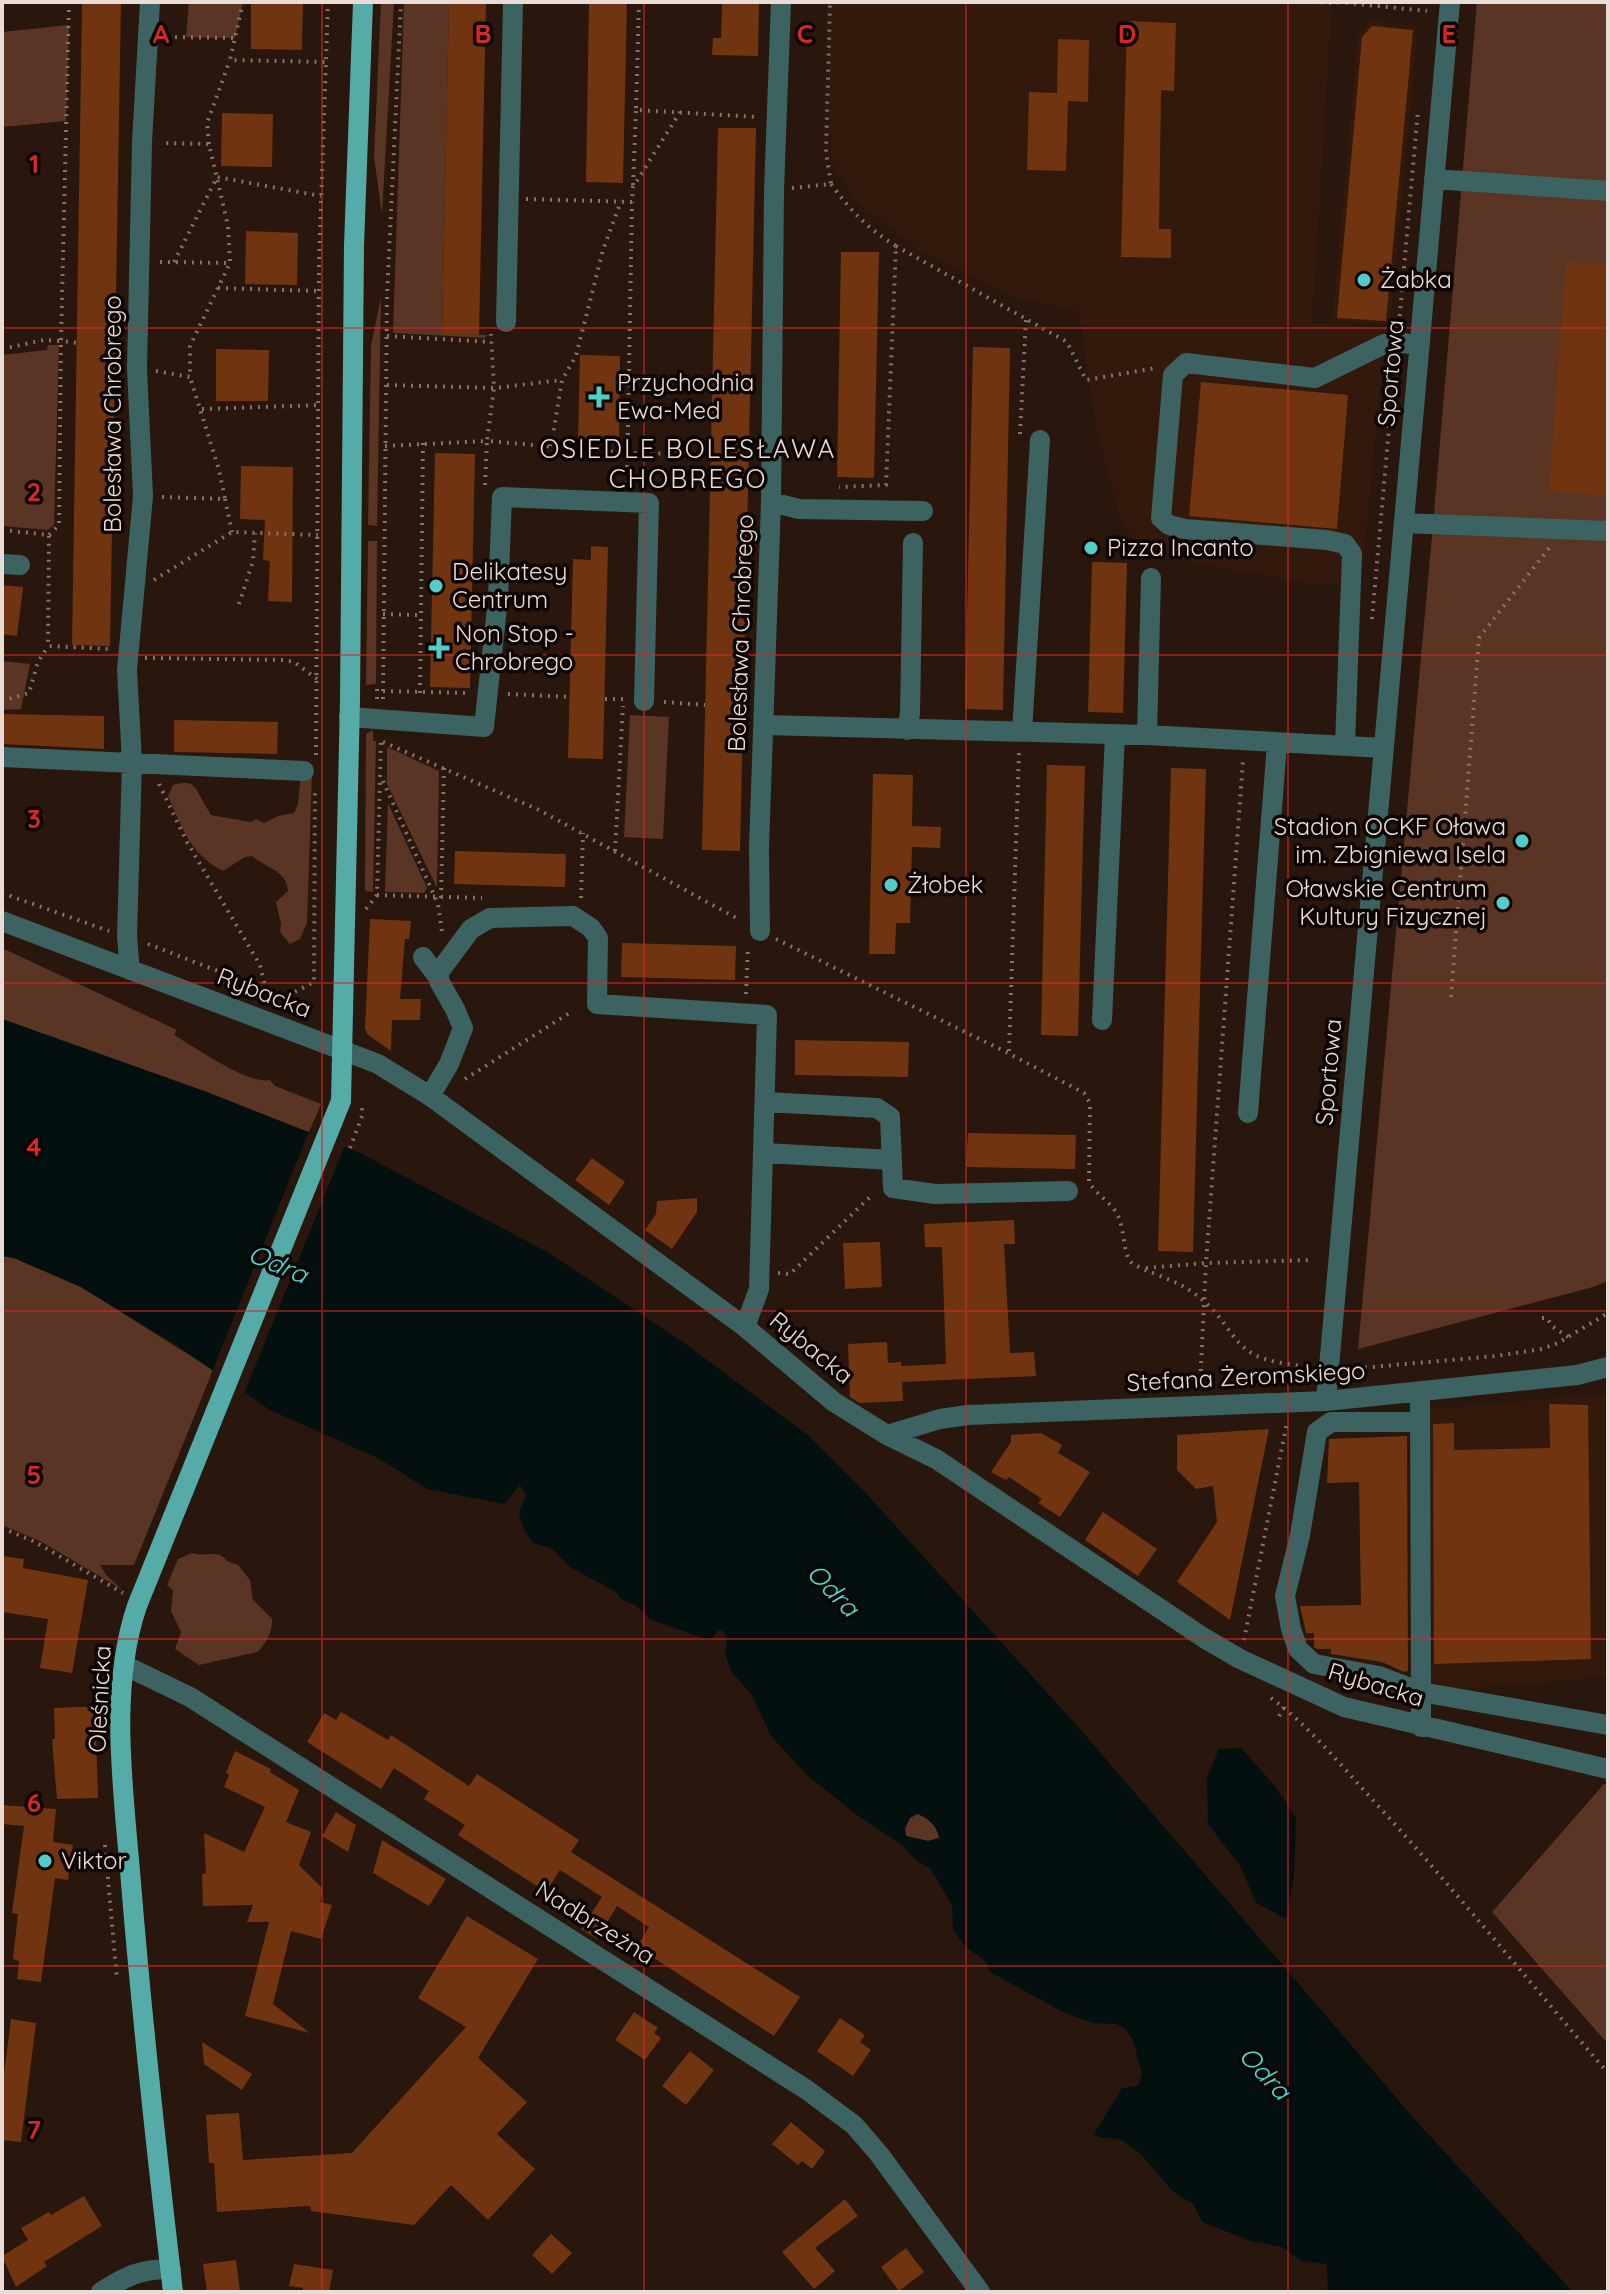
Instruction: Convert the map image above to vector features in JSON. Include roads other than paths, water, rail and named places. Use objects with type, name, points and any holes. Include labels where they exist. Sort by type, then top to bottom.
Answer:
[{"type":"main road","points":[[343,1050],[354,274],[363,2]]},
{"type":"main road","name":"Oleśnicka","points":[[173,2292],[125,1817],[121,1692],[124,1665],[133,1619],[150,1573],[341,1101],[343,1050]]},
{"type":"street","name":"Bolesława Chrobrego","points":[[130,970],[127,937],[137,762],[123,654],[137,625],[134,582],[143,496],[137,369],[142,142],[150,2]]},
{"type":"street","points":[[506,322],[513,2]]},
{"type":"street","name":"Bolesława Chrobrego","points":[[754,928],[765,725],[774,190],[781,2]]},
{"type":"street","name":"Sportowa","points":[[1326,1401],[1450,2]]},
{"type":"street","points":[[1434,179],[1608,191]]},
{"type":"street","points":[[1345,745],[1352,554],[1345,544],[1327,540],[1185,529],[1169,525],[1161,518],[1173,375],[1186,363],[1315,378],[1384,344],[1405,343],[1419,347]]},
{"type":"street","points":[[1021,740],[1040,440]]},
{"type":"street","points":[[349,717],[484,727],[498,599],[502,497],[649,503],[634,700]]},
{"type":"street","points":[[771,502],[799,509],[923,511]]},
{"type":"street","points":[[1404,523],[1608,531]]},
{"type":"street","points":[[907,730],[910,713],[913,543]]},
{"type":"street","points":[[1147,735],[1151,578]]},
{"type":"street","points":[[765,725],[907,730],[1021,740],[1147,735],[1384,748]]},
{"type":"street","points":[[1102,1020],[1115,735]]},
{"type":"street","points":[[1248,1113],[1277,744]]},
{"type":"street","points":[[2,757],[312,771]]},
{"type":"street","points":[[438,977],[447,958],[471,929],[484,920],[573,916],[591,928],[598,938],[597,1004],[767,1015],[759,1289],[745,1327]]},
{"type":"street","name":"Rybacka","points":[[2,921],[378,1064],[430,1096],[745,1327],[834,1402],[887,1435],[936,1459],[1161,1611],[1240,1659],[1328,1702],[1421,1727],[1608,1769]]},
{"type":"street","points":[[423,957],[438,977],[463,1028],[453,1056],[430,1096]]},
{"type":"street","points":[[765,1102],[877,1108],[890,1117],[893,1188],[935,1194],[1068,1191]]},
{"type":"street","points":[[764,1153],[892,1160]]},
{"type":"street","name":"Stefana Żeromskiego","points":[[887,1435],[940,1419],[968,1415],[1326,1401],[1577,1375],[1608,1367]]},
{"type":"street","points":[[1420,1392],[1421,1727]]},
{"type":"street","points":[[1419,1422],[1331,1422],[1317,1432],[1300,1535],[1285,1596],[1298,1649],[1314,1664],[1379,1676],[1421,1692],[1608,1725]]},
{"type":"street","name":"Nadbrzeżna","points":[[124,1665],[190,1697],[807,2090],[854,2125],[879,2154],[980,2292]]},
{"type":"street","points":[[101,2292],[131,2274],[171,2269]]},
{"type":"water","name":"Odra","points":[[2,1019],[207,1092],[360,1153],[549,1253],[683,1342],[809,1436],[863,1490],[1080,1729],[1418,2123],[1573,2292],[1328,2292],[1327,2264],[1302,2261],[1282,2247],[1251,2241],[1202,2222],[1193,2203],[1175,2193],[1134,2149],[1120,2140],[1094,2134],[1122,2088],[1138,2086],[1142,2074],[1133,2040],[1124,2028],[1116,2024],[1093,2023],[1063,2012],[990,1972],[986,1962],[965,1946],[953,1930],[952,1905],[930,1868],[918,1862],[903,1846],[808,1776],[771,1736],[752,1695],[730,1670],[725,1652],[727,1639],[723,1631],[718,1630],[711,1641],[649,1619],[637,1606],[621,1599],[616,1592],[570,1567],[551,1548],[533,1543],[524,1530],[519,1514],[526,1494],[520,1485],[504,1504],[427,1489],[380,1459],[270,1410],[179,1347],[81,1287],[14,1258],[2,1256]],"holes":[[[917,1814],[929,1820],[939,1838],[928,1841],[906,1836],[905,1828],[910,1818]]]},
{"type":"water","points":[[1241,1748],[1275,1786],[1296,1818],[1294,1874],[1286,1919],[1256,1903],[1241,1867],[1208,1824],[1207,1778],[1219,1749]]},
{"type":"place","name":"Żabka","points":[[1364,280]]},
{"type":"place","name":"Przychodnia Ewa-Med","points":[[599,397]]},
{"type":"place","name":"Pizza Incanto","points":[[1091,548]]},
{"type":"place","name":"Delikatesy Centrum","points":[[436,586]]},
{"type":"place","name":"Non Stop - Chrobrego","points":[[439,648]]},
{"type":"place","name":"Stadion OCKF Oława im. Zbigniewa Isela","points":[[1522,841]]},
{"type":"place","name":"Żłobek","points":[[891,885]]},
{"type":"place","name":"Oławskie Centrum Kultury Fizycznej","points":[[1503,903]]},
{"type":"place","name":"Viktor","points":[[45,1861]]},
{"type":"district","name":"OSIEDLE BOLESŁAWA CHOBREGO","points":[[688,464]]}]
